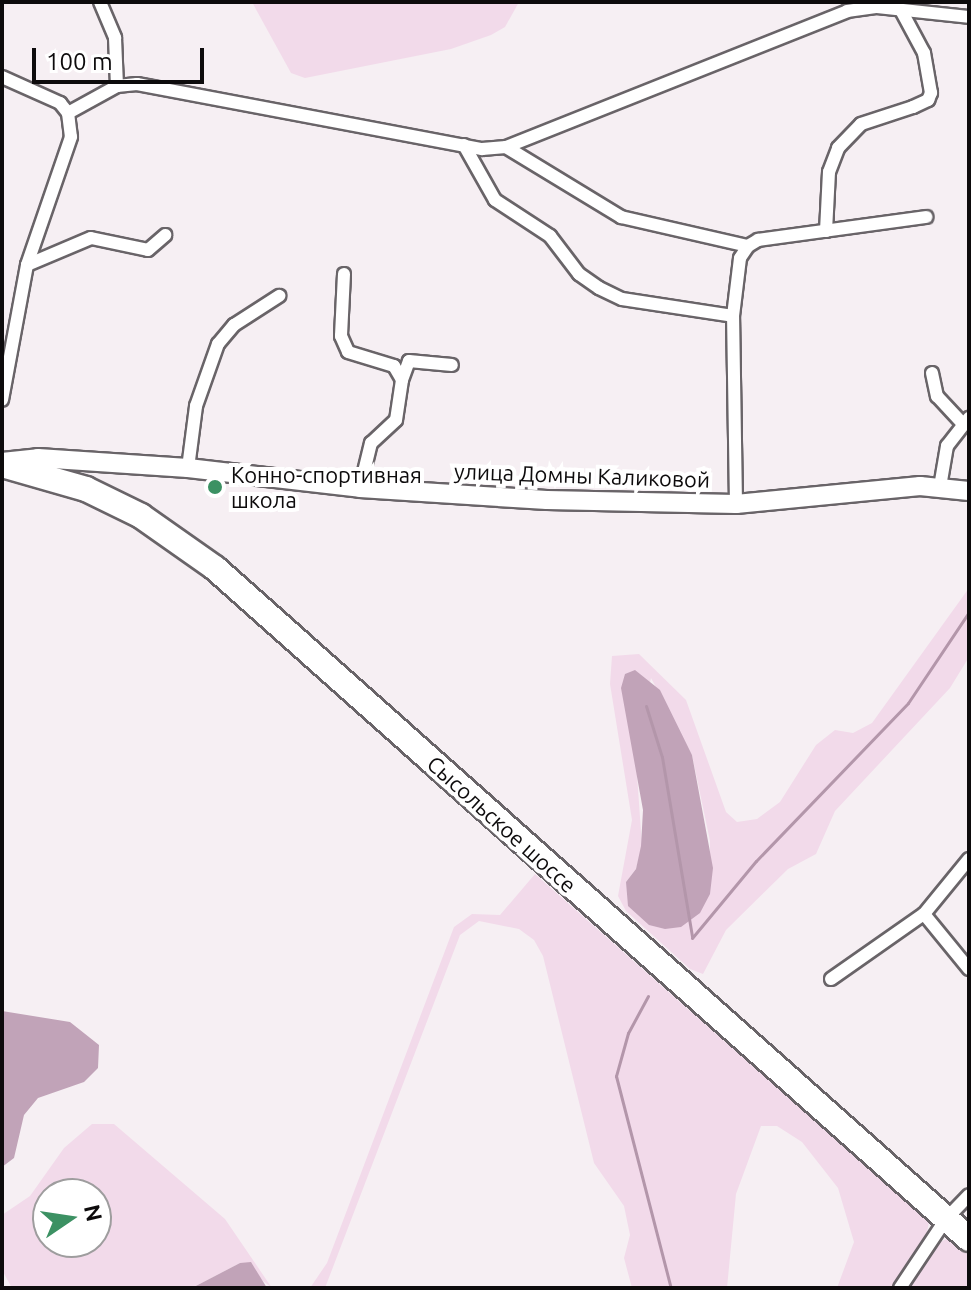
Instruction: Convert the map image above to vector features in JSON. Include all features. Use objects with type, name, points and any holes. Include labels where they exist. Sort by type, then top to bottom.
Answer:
[{"type":"highway","name":"Сысольское шоссе","points":[[2,463],[86,489],[141,516],[215,568],[969,1239]]},
{"type":"main road","name":"улица Домны Каликовой","points":[[2,463],[38,458],[188,468],[360,488],[547,500],[736,504],[940,487],[969,491]]},
{"type":"street","points":[[100,2],[115,38],[117,86]]},
{"type":"street","points":[[68,113],[117,86],[137,84],[464,145],[506,147],[850,7],[969,17]]},
{"type":"street","points":[[826,231],[829,172],[838,148],[861,124],[913,107],[928,100],[931,93],[924,53],[902,12]]},
{"type":"street","points":[[2,77],[50,96],[68,113],[71,137],[27,265],[2,400]]},
{"type":"street","points":[[464,145],[495,200],[550,236],[579,274],[599,288],[622,299],[733,316]]},
{"type":"street","points":[[506,147],[621,217],[748,246],[926,217]]},
{"type":"street","points":[[27,265],[91,238],[148,250],[165,235]]},
{"type":"street","points":[[736,504],[733,316],[740,258],[748,246]]},
{"type":"street","points":[[344,274],[341,336],[348,352],[394,366],[402,380]]},
{"type":"street","points":[[188,468],[196,406],[218,344],[234,325],[279,296]]},
{"type":"street","points":[[360,488],[371,443],[396,420],[402,380],[409,361],[452,365]]},
{"type":"street","points":[[932,373],[937,396],[966,420],[947,446],[940,487]]},
{"type":"street","points":[[831,979],[924,914],[969,859]]},
{"type":"street","points":[[924,914],[969,969]]},
{"type":"street","points":[[900,1288],[946,1219],[969,1195]]},
{"type":"shaded area","points":[[252,2],[519,2],[505,27],[491,35],[451,49],[305,78],[291,73]]},
{"type":"shaded area","points":[[969,588],[969,657],[950,688],[835,811],[816,854],[788,869],[726,930],[703,974],[690,969],[626,911],[618,896],[632,820],[610,684],[612,656],[639,654],[686,700],[726,812],[737,822],[757,819],[780,802],[816,745],[835,730],[853,733],[872,723]],"holes":[[[651,678],[692,755],[710,841],[710,894],[626,882],[636,869],[642,846],[635,746]]]},
{"type":"shaded area","points":[[635,670],[660,690],[692,755],[713,868],[710,894],[700,913],[681,927],[665,929],[649,925],[628,906],[626,882],[636,869],[643,810],[621,688],[625,674]]},
{"type":"shaded area","points":[[535,874],[929,1222],[926,1237],[893,1288],[837,1288],[854,1242],[838,1188],[802,1142],[777,1126],[761,1126],[736,1194],[727,1288],[632,1288],[624,1258],[630,1235],[624,1206],[594,1163],[543,956],[534,940],[519,929],[479,921],[460,935],[325,1288],[310,1288],[327,1263],[454,927],[472,914],[500,915]]},
{"type":"shaded area","points":[[2,1011],[70,1022],[99,1045],[98,1068],[84,1082],[38,1098],[24,1115],[14,1158],[2,1167]]},
{"type":"shaded area","points":[[92,1124],[114,1124],[225,1219],[272,1288],[240,1263],[192,1288],[12,1288],[2,1270],[2,1215],[32,1193],[32,1258],[112,1258],[112,1178],[43,1178],[64,1148]]},
{"type":"shaded area","points":[[948,1238],[969,1255],[969,1288],[908,1288],[937,1244]]},
{"type":"shaded area","points":[[251,1262],[267,1288],[192,1288],[240,1263]]},
{"type":"waterway","points":[[692,938],[756,861],[908,703],[969,612]]},
{"type":"waterway","points":[[646,706],[662,757],[692,937]]},
{"type":"waterway","points":[[648,996],[628,1033],[616,1076],[671,1288]]},
{"type":"place","name":"Конно-спортивная школа","points":[[215,487]]}]
